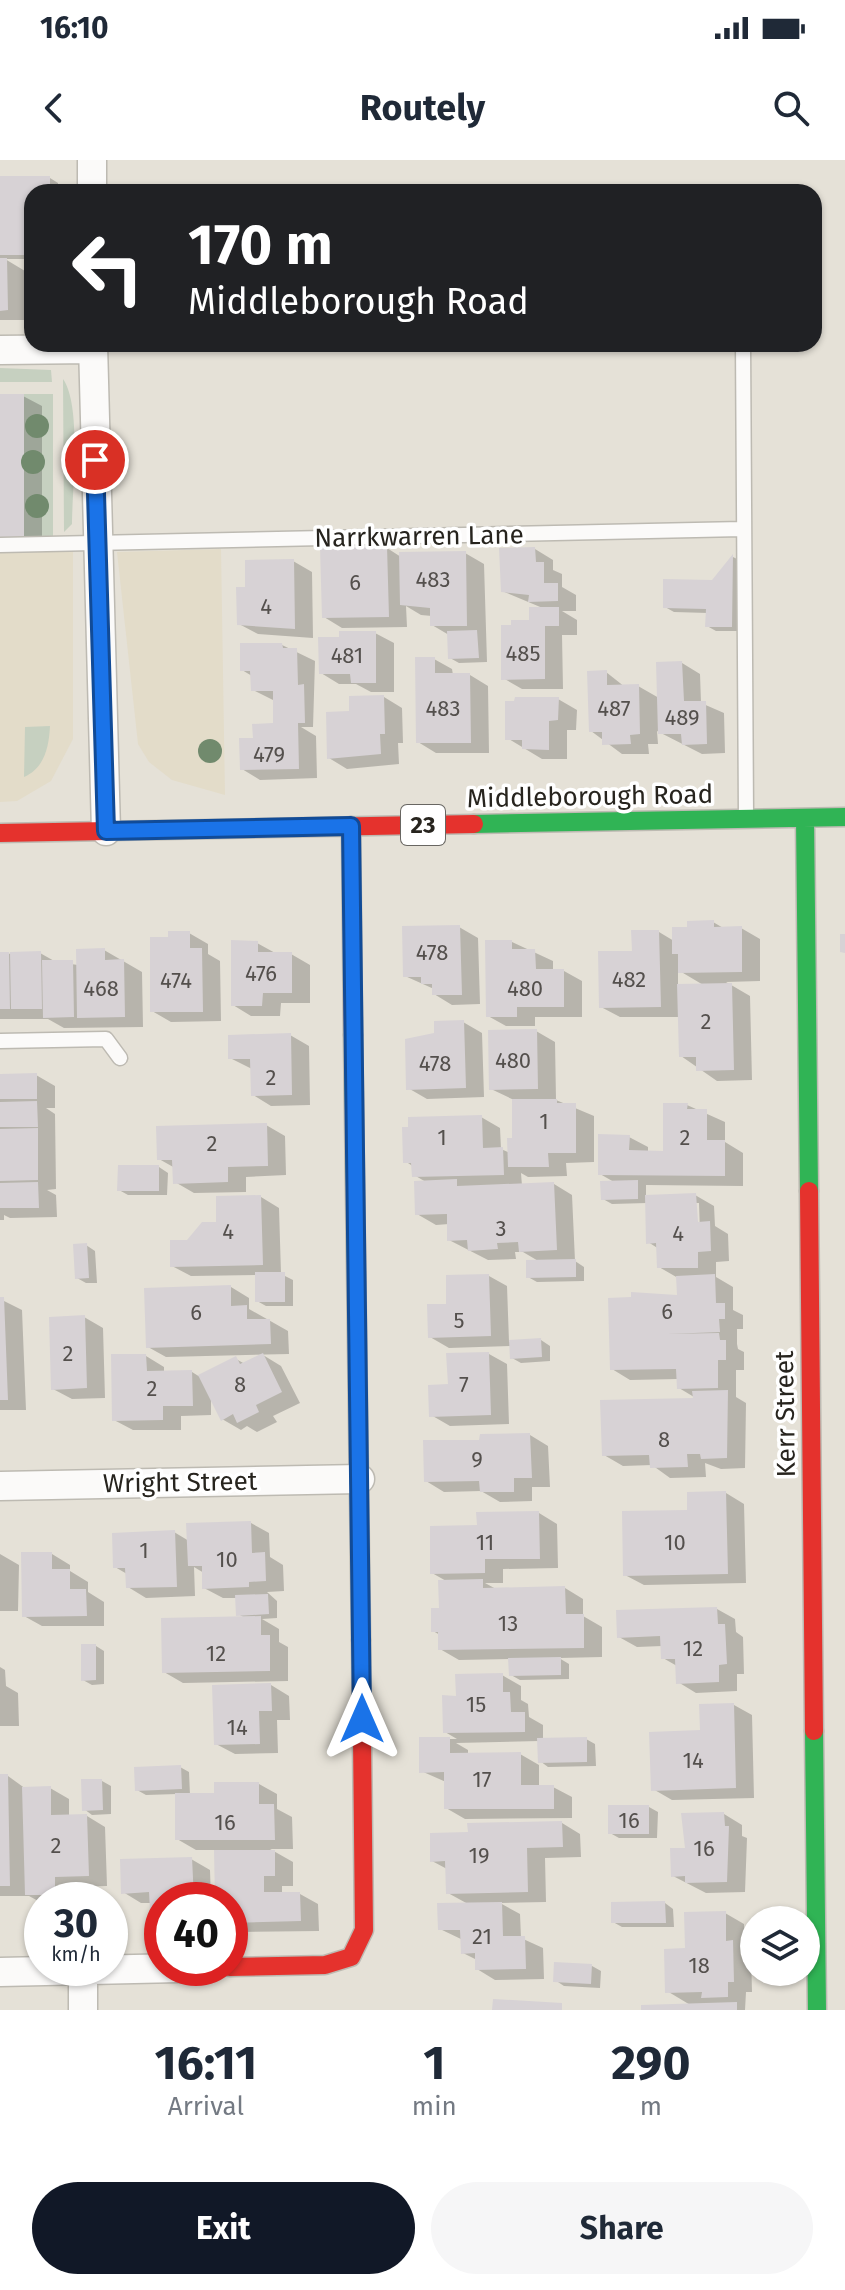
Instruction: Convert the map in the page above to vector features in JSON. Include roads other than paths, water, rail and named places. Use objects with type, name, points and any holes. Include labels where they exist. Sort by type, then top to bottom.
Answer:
[{"type":"street","points":[[92,160],[92,184]]},
{"type":"street","points":[[0,350],[24,349]]},
{"type":"street","points":[[93,352],[106,831]]},
{"type":"street","name":"Middleborough Road","points":[[0,833],[845,817]]},
{"type":"street","name":"Kerr Street","points":[[805,818],[817,2010]]},
{"type":"street","points":[[248,1967],[325,1965],[351,1957],[364,1930],[351,826]]},
{"type":"street","name":"Wright Street","points":[[0,1486],[360,1479]]},
{"type":"street","points":[[0,1972],[24,1971]]},
{"type":"street","points":[[83,1986],[83,2010]]},
{"type":"lane","points":[[743,352],[746,820]]},
{"type":"lane","name":"Narrkwarren Lane","points":[[0,545],[742,529]]},
{"type":"lane","points":[[0,1041],[106,1039],[120,1058]]}]
